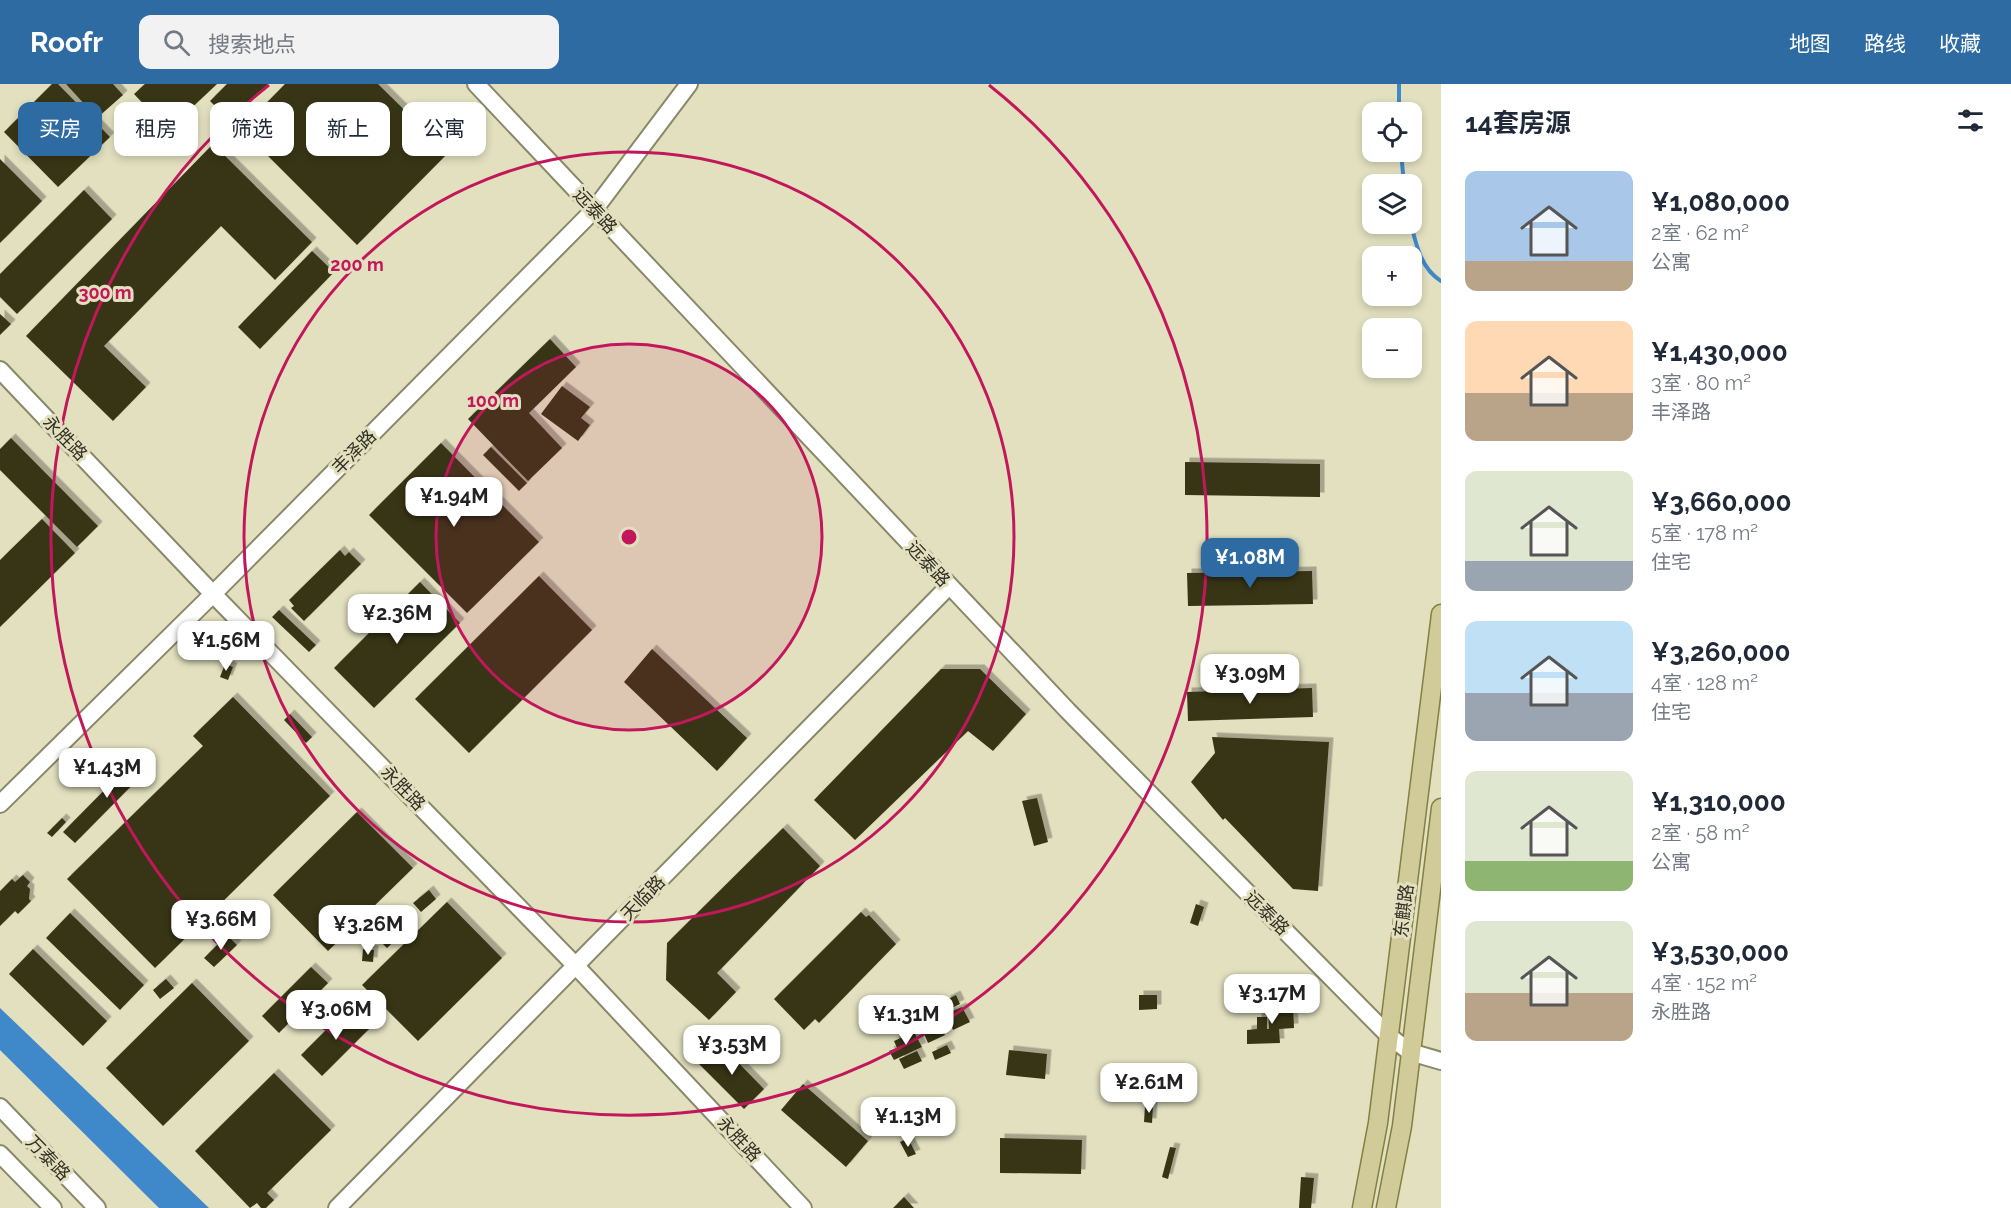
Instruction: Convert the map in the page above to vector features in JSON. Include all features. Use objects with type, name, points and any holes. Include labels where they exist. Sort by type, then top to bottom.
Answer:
[{"type":"main road","name":"东麒路","points":[[1362,1208],[1378,1123],[1441,614]]},
{"type":"main road","name":"东麒路","points":[[1386,1208],[1402,1126],[1441,808]]},
{"type":"street","name":"远泰路","points":[[476,84],[1068,711],[1389,1036],[1410,1052]]},
{"type":"street","name":"丰泽路","points":[[0,804],[213,594],[594,210],[689,84]]},
{"type":"street","name":"永胜路","points":[[0,370],[213,594],[576,966],[803,1208]]},
{"type":"street","name":"天临路","points":[[337,1208],[949,586]]},
{"type":"street","points":[[1410,1052],[1441,1061]]},
{"type":"street","name":"万泰路","points":[[0,1107],[97,1208]]},
{"type":"street","name":"万泰路","points":[[0,1154],[53,1208]]},
{"type":"water","points":[[0,1008],[209,1208],[159,1208],[0,1050]]},
{"type":"building","points":[[52,84],[58,84],[76,102],[34,102]]},
{"type":"building","points":[[66,84],[113,84],[123,95],[102,114],[102,102],[82,102]]},
{"type":"building","points":[[145,84],[217,84],[198,102],[142,102],[134,94]]},
{"type":"building","points":[[227,84],[268,84],[250,102],[210,101]]},
{"type":"building","points":[[285,84],[378,84],[402,108],[402,156],[445,156],[357,245],[268,156],[294,156],[294,102],[267,102]]},
{"type":"building","points":[[18,118],[18,146],[4,132]]},
{"type":"building","points":[[102,129],[110,137],[102,145]]},
{"type":"building","points":[[210,147],[210,156],[225,156],[312,242],[275,280],[221,226],[104,346],[146,387],[113,421],[26,336]]},
{"type":"building","points":[[28,156],[90,156],[58,187]]},
{"type":"building","points":[[0,159],[42,201],[0,243]]},
{"type":"building","points":[[84,190],[112,219],[17,314],[0,297],[0,274]]},
{"type":"building","points":[[312,251],[334,272],[260,349],[238,327]]},
{"type":"building","points":[[0,314],[11,324],[0,335]]},
{"type":"building","points":[[550,339],[576,367],[529,413],[562,448],[528,481],[468,419]]},
{"type":"building","points":[[562,386],[590,407],[581,418],[590,425],[578,441],[541,414]]},
{"type":"building","points":[[11,438],[98,526],[77,547],[0,470],[0,449]]},
{"type":"building","points":[[441,443],[539,542],[467,613],[369,515]]},
{"type":"building","points":[[491,447],[527,483],[519,491],[483,455]]},
{"type":"building","points":[[1185,462],[1320,464],[1320,497],[1185,495]]},
{"type":"building","points":[[42,519],[75,553],[0,627],[0,560]]},
{"type":"building","points":[[340,550],[345,556],[349,552],[361,564],[304,621],[291,608],[294,606],[289,600]]},
{"type":"building","points":[[1312,571],[1313,604],[1188,606],[1187,573]]},
{"type":"building","points":[[539,576],[592,630],[469,753],[415,699]]},
{"type":"building","points":[[420,582],[460,623],[374,708],[334,668]]},
{"type":"building","points":[[279,610],[316,645],[309,652],[272,617]]},
{"type":"building","points":[[652,649],[747,738],[717,771],[624,682]]},
{"type":"building","points":[[225,664],[233,667],[228,680],[220,677]]},
{"type":"building","points":[[941,669],[980,669],[1026,714],[993,751],[968,731],[855,840],[814,800]]},
{"type":"building","points":[[1312,688],[1313,717],[1188,721],[1187,692]]},
{"type":"building","points":[[233,697],[330,796],[155,968],[67,879],[203,746],[193,736]]},
{"type":"building","points":[[290,714],[312,737],[306,743],[284,720]]},
{"type":"building","points":[[1212,737],[1329,742],[1318,891],[1293,889],[1225,818],[1223,820],[1191,782],[1215,753]]},
{"type":"building","points":[[138,756],[150,767],[75,843],[63,832]]},
{"type":"building","points":[[1037,798],[1048,842],[1034,846],[1022,801]]},
{"type":"building","points":[[357,812],[413,868],[328,951],[273,895]]},
{"type":"building","points":[[62,818],[66,822],[52,837],[47,833]]},
{"type":"building","points":[[783,828],[820,866],[717,973],[736,992],[709,1020],[666,980],[667,943]]},
{"type":"building","points":[[23,875],[30,882],[27,886],[30,889],[29,899],[31,901],[18,914],[15,911],[0,926],[0,891],[12,879],[15,882]]},
{"type":"building","points":[[429,890],[436,899],[421,912],[413,903]]},
{"type":"building","points":[[447,902],[502,958],[418,1041],[362,985]]},
{"type":"building","points":[[1196,904],[1204,907],[1198,926],[1190,923]]},
{"type":"building","points":[[861,912],[866,917],[869,915],[896,944],[819,1023],[815,1019],[804,1030],[774,999]]},
{"type":"building","points":[[70,913],[144,985],[120,1010],[46,938]]},
{"type":"building","points":[[396,920],[406,930],[387,948],[377,938]]},
{"type":"building","points":[[227,935],[237,945],[214,967],[204,958]]},
{"type":"building","points":[[33,949],[107,1021],[83,1046],[9,974]]},
{"type":"building","points":[[363,949],[374,950],[373,962],[362,961]]},
{"type":"building","points":[[311,967],[328,983],[279,1033],[262,1016]]},
{"type":"building","points":[[166,979],[174,988],[160,999],[153,990]]},
{"type":"building","points":[[192,983],[249,1041],[163,1126],[106,1068]]},
{"type":"building","points":[[956,995],[960,1004],[950,1009],[946,1000]]},
{"type":"building","points":[[1139,995],[1157,995],[1157,1009],[1139,1010]]},
{"type":"building","points":[[1293,1004],[1294,1028],[1279,1029],[1280,1043],[1247,1044],[1247,1030],[1257,1029],[1257,1017],[1267,1017],[1267,1029],[1269,1029],[1268,1005]]},
{"type":"building","points":[[350,1006],[371,1027],[322,1076],[301,1055]]},
{"type":"building","points":[[962,1007],[970,1022],[953,1030],[946,1014]]},
{"type":"building","points":[[937,1019],[945,1035],[928,1043],[921,1027]]},
{"type":"building","points":[[914,1032],[922,1047],[894,1060],[889,1051],[897,1048],[894,1041]]},
{"type":"building","points":[[720,1044],[764,1089],[744,1109],[699,1064]]},
{"type":"building","points":[[947,1045],[951,1053],[935,1060],[932,1052]]},
{"type":"building","points":[[1009,1050],[1047,1054],[1045,1079],[1006,1075]]},
{"type":"building","points":[[917,1051],[922,1061],[904,1069],[899,1059]]},
{"type":"building","points":[[274,1073],[331,1130],[267,1193],[274,1200],[266,1208],[261,1208],[257,1203],[250,1208],[195,1151]]},
{"type":"building","points":[[803,1084],[868,1141],[846,1167],[781,1110]]},
{"type":"building","points":[[1145,1106],[1153,1106],[1152,1123],[1144,1122]]},
{"type":"building","points":[[908,1138],[916,1154],[908,1157],[900,1142]]},
{"type":"building","points":[[1000,1138],[1082,1140],[1081,1174],[1000,1173]]},
{"type":"building","points":[[1170,1147],[1176,1148],[1168,1179],[1162,1177]]},
{"type":"building","points":[[1301,1177],[1314,1178],[1311,1208],[1299,1208]]},
{"type":"building","points":[[904,1197],[914,1208],[893,1208]]},
{"type":"waterway","points":[[1399,84],[1399,102]]},
{"type":"waterway","points":[[1402,162],[1403,174]]},
{"type":"waterway","points":[[1414,234],[1424,263],[1441,281]]}]
